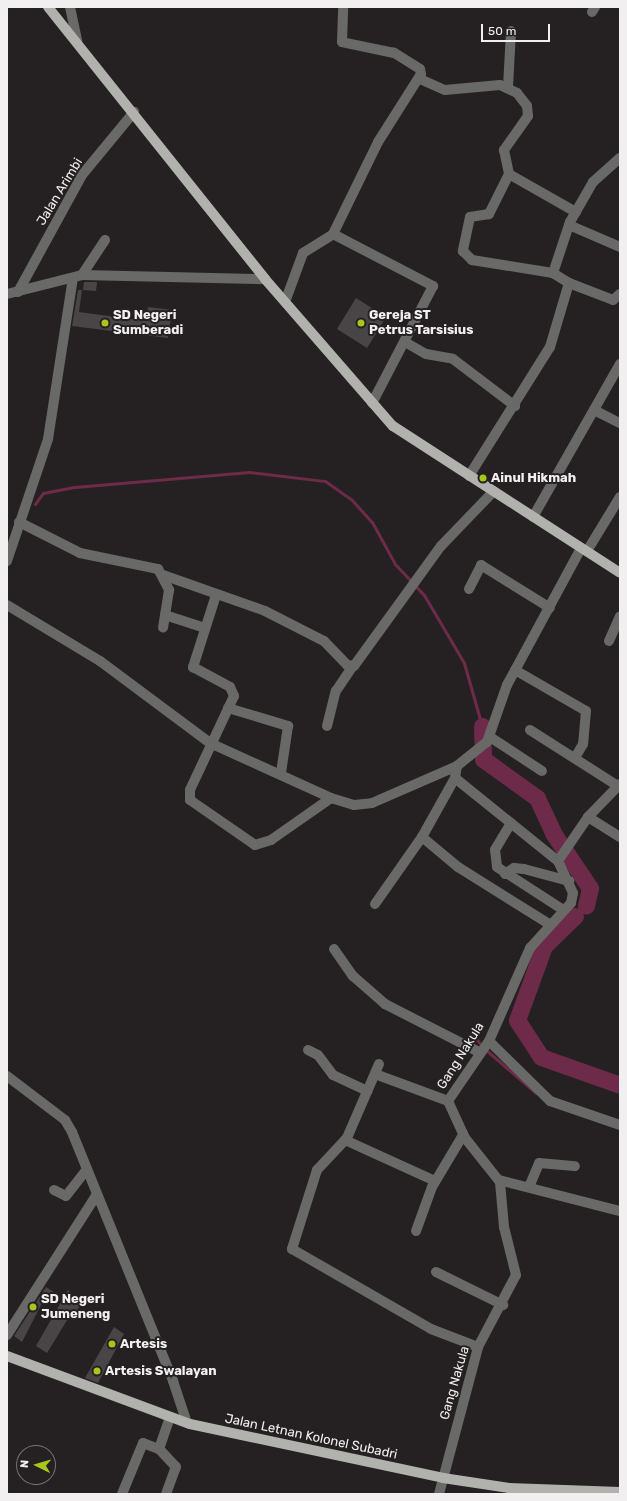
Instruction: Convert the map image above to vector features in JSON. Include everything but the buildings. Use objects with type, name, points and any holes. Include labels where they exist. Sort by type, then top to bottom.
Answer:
[{"type":"main road","points":[[48,7],[134,112],[265,279],[372,403],[406,436],[494,491],[620,574]]},
{"type":"main road","name":"Jalan Letnan Kolonel Subadri","points":[[7,1356],[187,1423],[443,1478],[509,1488],[620,1492]]},
{"type":"street","points":[[70,7],[77,41]]},
{"type":"street","points":[[285,302],[305,249],[333,234],[378,142],[420,79],[420,69],[394,54],[342,42],[343,7]]},
{"type":"street","points":[[508,87],[510,31]]},
{"type":"street","points":[[420,79],[454,91],[483,86],[508,87],[527,106],[528,116],[504,150],[509,174],[489,214],[470,217],[463,251],[472,260],[553,273],[569,283],[618,299]]},
{"type":"street","name":"Jalan Arimbi","points":[[18,292],[82,175],[134,112]]},
{"type":"street","points":[[553,273],[569,225],[593,182],[620,158]]},
{"type":"street","points":[[509,174],[576,212]]},
{"type":"street","points":[[569,225],[620,248]]},
{"type":"street","points":[[333,234],[433,286],[372,403]]},
{"type":"street","points":[[7,561],[19,522],[38,475],[48,439],[78,277],[105,240]]},
{"type":"street","points":[[7,294],[78,277],[265,279]]},
{"type":"street","points":[[470,476],[515,406],[550,347],[569,283]]},
{"type":"street","points":[[405,342],[426,354],[453,359],[515,406]]},
{"type":"street","points":[[534,517],[620,364]]},
{"type":"street","points":[[594,410],[620,423]]},
{"type":"street","points":[[327,726],[330,706],[342,680],[350,668],[441,546],[494,491]]},
{"type":"street","points":[[7,605],[100,661],[210,743],[281,773],[331,798],[354,805],[372,803],[458,766],[490,737],[515,670],[584,550],[620,497]]},
{"type":"street","points":[[19,522],[62,547],[152,567],[163,575],[216,595],[265,611],[311,634],[350,668]]},
{"type":"street","points":[[470,589],[481,565],[550,608]]},
{"type":"street","points":[[163,575],[169,598],[163,628]]},
{"type":"street","points":[[216,595],[193,666],[232,688],[234,696],[210,743],[190,790],[190,800],[251,844],[271,840],[331,798]]},
{"type":"street","points":[[165,615],[205,628]]},
{"type":"street","points":[[609,641],[620,616]]},
{"type":"street","points":[[515,670],[586,711],[584,737],[575,758]]},
{"type":"street","points":[[228,708],[288,726],[281,773]]},
{"type":"street","points":[[455,778],[511,822],[562,855],[588,817],[619,785],[530,730]]},
{"type":"street","points":[[490,737],[542,771]]},
{"type":"street","points":[[375,904],[422,837],[455,778],[458,766]]},
{"type":"street","points":[[588,817],[620,837]]},
{"type":"street","points":[[511,822],[495,850],[497,867],[505,874],[562,909]]},
{"type":"street","points":[[422,837],[458,867],[549,924]]},
{"type":"street","name":"Gang Nakula","points":[[439,1494],[478,1347],[503,1305],[516,1275],[504,1227],[499,1180],[463,1134],[448,1101],[484,1046],[530,948],[549,924],[573,898],[562,855]]},
{"type":"street","points":[[505,874],[514,868],[524,869],[569,881]]},
{"type":"street","points":[[334,949],[353,976],[385,1004],[484,1046],[550,1101],[620,1125]]},
{"type":"street","points":[[308,1050],[318,1055],[333,1075],[367,1091]]},
{"type":"street","points":[[378,1064],[375,1074],[345,1140],[317,1170],[292,1248],[431,1329],[478,1347]]},
{"type":"street","points":[[375,1074],[448,1101]]},
{"type":"street","points":[[7,1076],[65,1120],[98,1194],[187,1423]]},
{"type":"street","points":[[416,1231],[435,1181],[463,1134]]},
{"type":"street","points":[[345,1140],[435,1181]]},
{"type":"street","points":[[529,1187],[539,1163],[575,1166]]},
{"type":"street","points":[[54,1190],[66,1196],[87,1169]]},
{"type":"street","points":[[499,1180],[620,1211]]},
{"type":"street","points":[[7,1335],[98,1194]]},
{"type":"street","points":[[436,1272],[503,1305]]},
{"type":"street","points":[[159,1449],[170,1417]]},
{"type":"street","points":[[122,1494],[143,1443],[159,1449],[176,1467],[166,1494]]},
{"type":"waterway","points":[[35,504],[43,493],[75,487],[249,472],[325,481],[351,499],[372,522],[395,564],[424,595],[464,663],[482,726]]},
{"type":"waterway","points":[[482,726],[483,759],[537,798],[553,833],[590,888],[586,906]]},
{"type":"waterway","points":[[575,916],[544,946],[517,1020],[541,1057],[620,1085]]},
{"type":"waterway","points":[[473,1035],[482,1046]]},
{"type":"waterway","points":[[486,1050],[536,1093]]},
{"type":"place","name":"SD Negeri Sumberadi","points":[[105,323]]},
{"type":"place","name":"Gereja ST Petrus Tarsisius","points":[[361,323]]},
{"type":"place","name":"Ainul Hikmah","points":[[483,478]]},
{"type":"place","name":"SD Negeri Jumeneng","points":[[33,1307]]},
{"type":"place","name":"Artesis","points":[[112,1344]]},
{"type":"place","name":"Artesis Swalayan","points":[[97,1371]]}]
